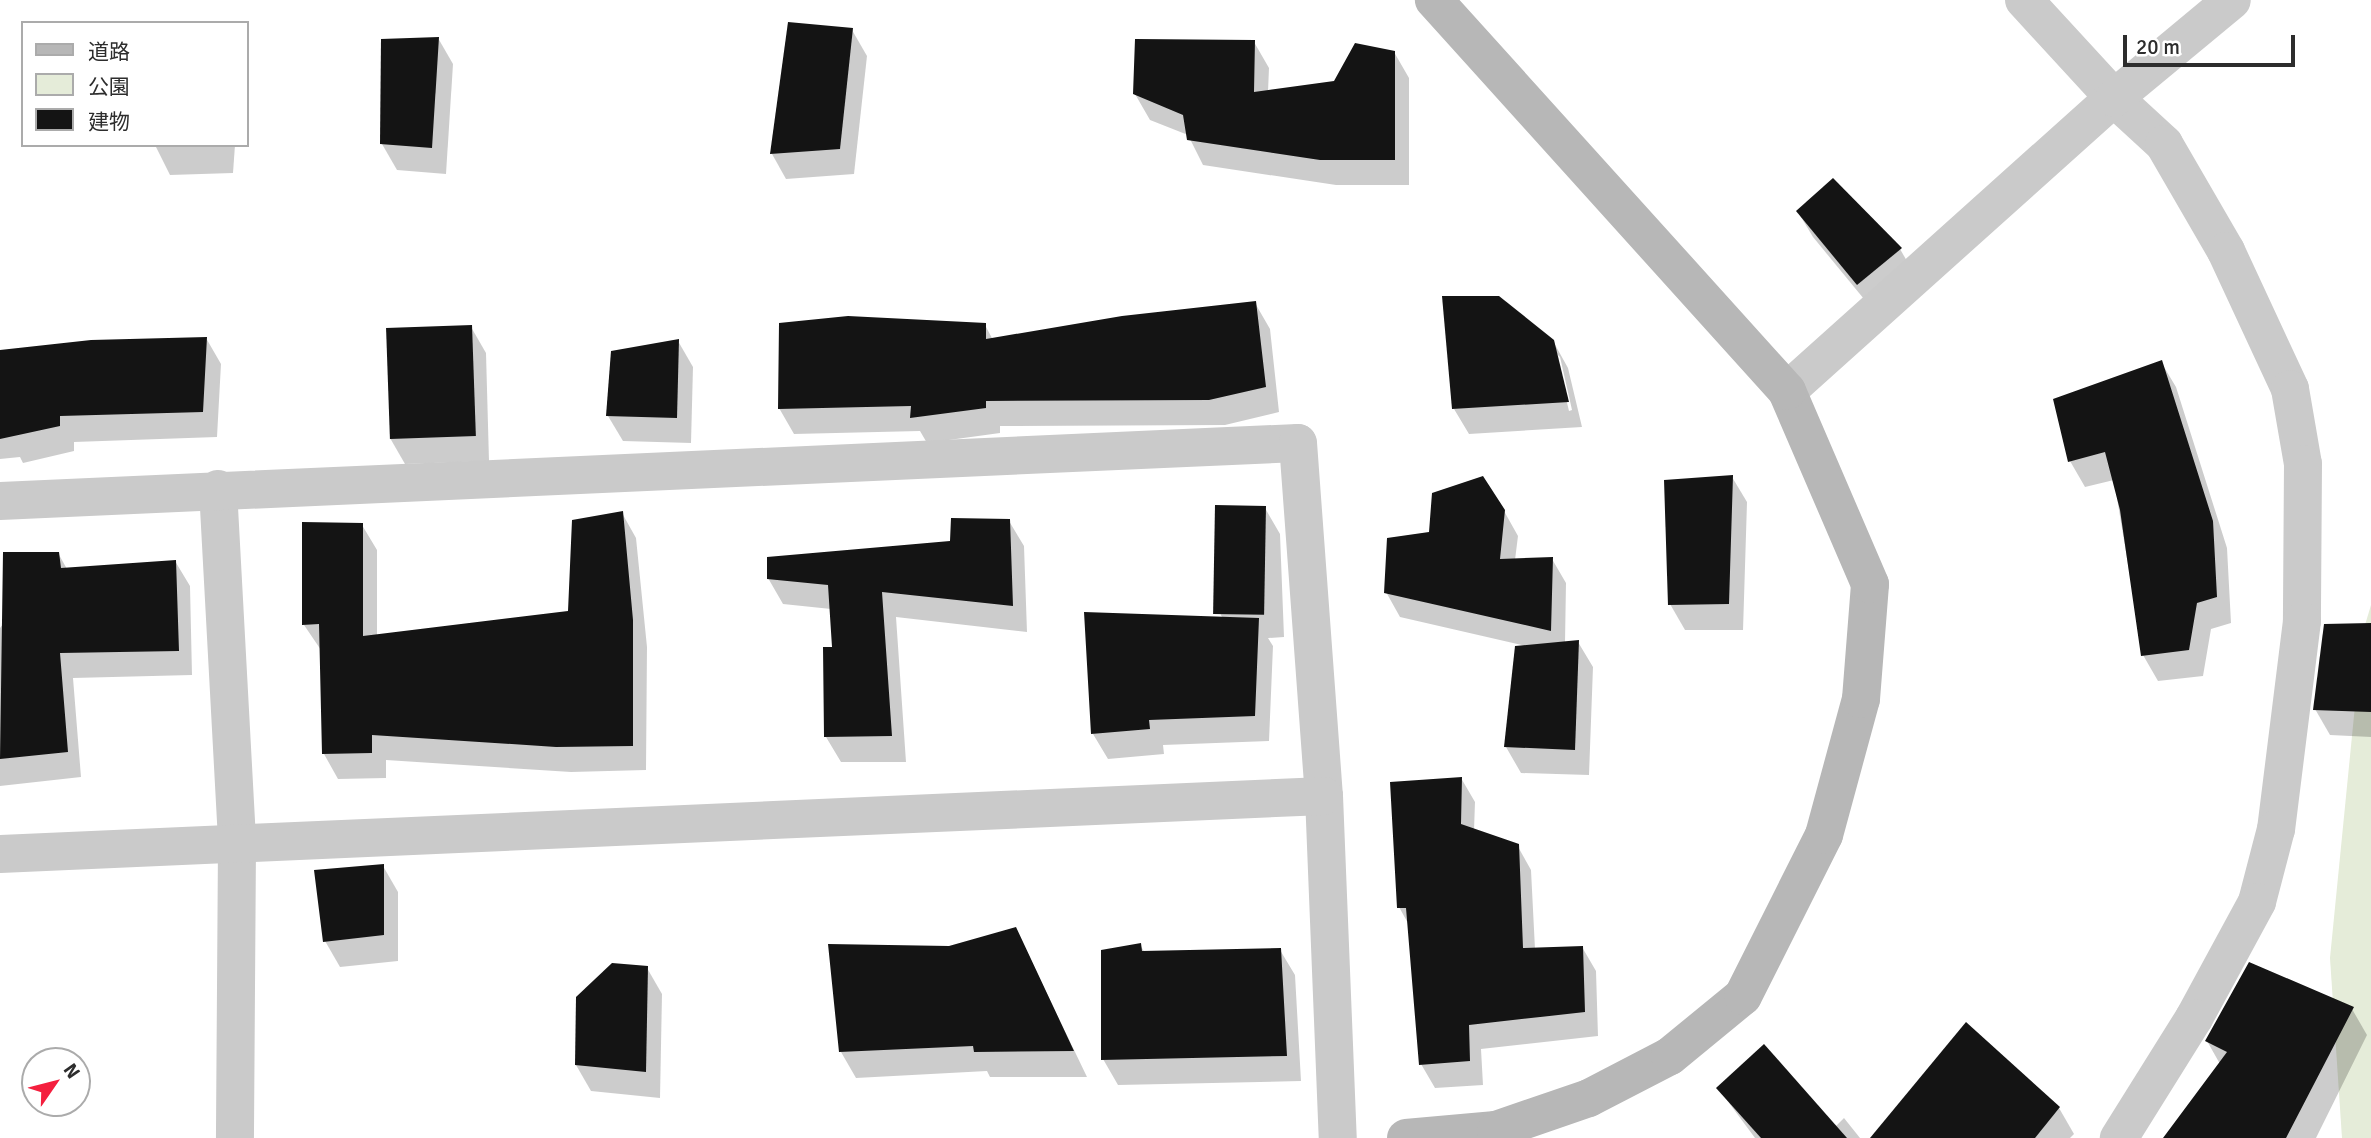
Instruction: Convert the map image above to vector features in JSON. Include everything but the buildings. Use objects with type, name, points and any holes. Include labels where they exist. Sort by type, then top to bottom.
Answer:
[{"type":"street","points":[[1406,1138],[1496,1130],[1589,1098],[1670,1056],[1743,996],[1824,835],[1861,699],[1870,584],[1787,391],[1434,0]]},
{"type":"street","points":[[2024,0],[2114,98],[2164,144],[2225,251],[2290,389],[2303,464],[2302,621],[2276,829],[2257,902],[2194,1018],[2119,1138]]},
{"type":"street","points":[[1787,391],[2114,98],[2232,0]]},
{"type":"street","points":[[0,501],[218,489],[1298,443],[1324,796],[1338,1138]]},
{"type":"street","points":[[218,489],[237,844],[235,1138]]},
{"type":"street","points":[[0,854],[1324,796]]},
{"type":"green space","points":[[2371,605],[2371,1138],[2342,1138],[2330,958],[2362,635]]}]
